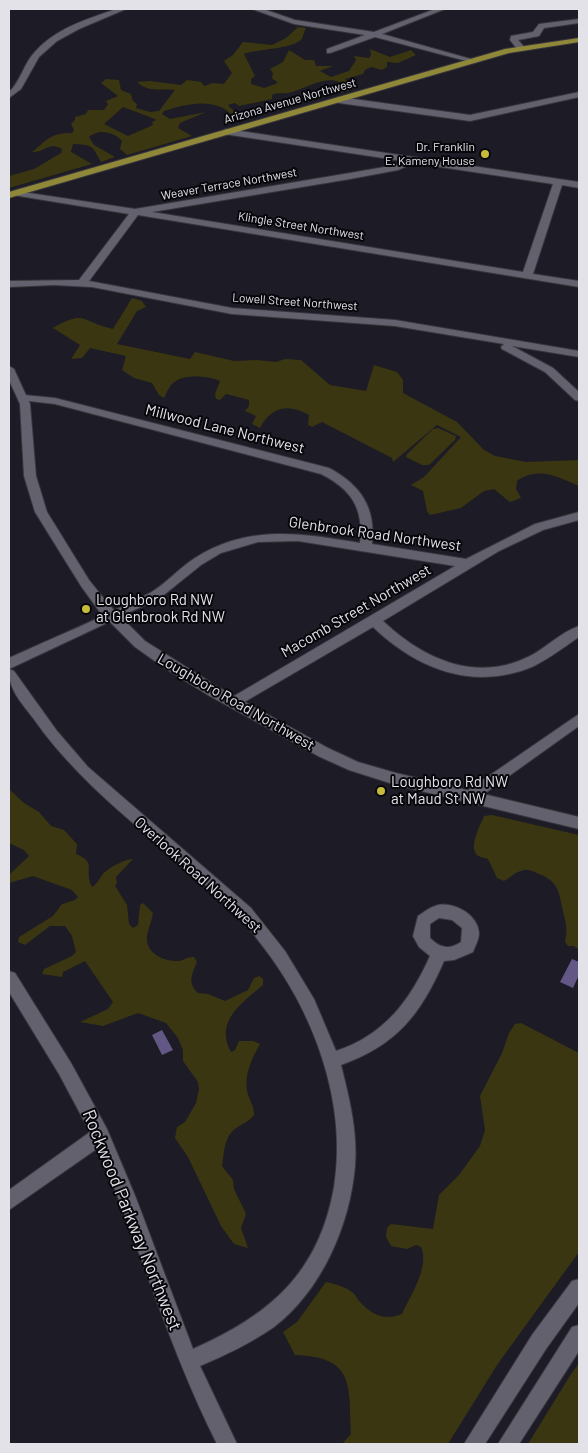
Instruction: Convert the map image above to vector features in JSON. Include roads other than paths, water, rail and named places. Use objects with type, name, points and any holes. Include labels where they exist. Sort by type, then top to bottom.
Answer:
[{"type":"main road","name":"Arizona Avenue Northwest","points":[[14,194],[474,61],[522,48],[579,40]]},
{"type":"street","points":[[9,96],[22,83],[35,57],[50,42],[122,9]]},
{"type":"street","points":[[256,9],[301,24],[374,34],[474,61]]},
{"type":"street","points":[[330,51],[442,9]]},
{"type":"street","points":[[522,48],[514,38],[536,34],[542,26],[579,21]]},
{"type":"street","points":[[339,100],[470,118],[575,96],[579,103]]},
{"type":"street","points":[[227,132],[579,185]]},
{"type":"street","name":"Weaver Terrace Northwest","points":[[135,212],[350,176],[398,167],[413,160]]},
{"type":"street","points":[[527,276],[558,182]]},
{"type":"street","name":"Klingle Street Northwest","points":[[14,194],[579,284]]},
{"type":"street","points":[[82,284],[135,212]]},
{"type":"street","name":"Lowell Street Northwest","points":[[9,284],[82,284],[131,290],[232,311],[386,322],[491,341],[579,354]]},
{"type":"street","points":[[491,341],[539,363],[564,382],[579,398]]},
{"type":"street","name":"Loughboro Road Northwest","points":[[9,369],[24,398],[30,476],[39,506],[86,583],[113,617],[155,655],[234,703],[323,752],[354,766],[396,779],[579,823]]},
{"type":"street","name":"Millwood Lane Northwest","points":[[24,398],[55,401],[325,471],[347,484],[363,504],[368,525],[365,548]]},
{"type":"street","name":"Macomb Street Northwest","points":[[234,703],[373,619],[527,532],[579,516]]},
{"type":"street","name":"Glenbrook Road Northwest","points":[[9,664],[113,617],[161,592],[207,555],[240,542],[263,538],[288,537],[468,564]]},
{"type":"street","points":[[373,619],[408,650],[426,660],[453,668],[480,671],[500,670],[525,664],[579,631]]},
{"type":"street","name":"Overlook Road Northwest","points":[[9,674],[55,740],[83,771],[246,913],[266,935],[304,993],[320,1027],[332,1060],[344,1115],[346,1160],[342,1200],[327,1245],[305,1282],[273,1315],[244,1335],[190,1361]]},
{"type":"street","points":[[469,797],[579,719]]},
{"type":"street","points":[[332,1060],[368,1046],[402,1019],[422,992],[439,953]]},
{"type":"street","name":"Rockwood Parkway Northwest","points":[[9,978],[72,1080],[101,1135],[190,1361],[227,1444]]},
{"type":"street","points":[[9,1201],[101,1135]]},
{"type":"street","points":[[474,1444],[539,1342],[579,1288]]},
{"type":"street","points":[[508,1444],[579,1334]]},
{"type":"place","name":"Dr. Franklin E. Kameny House","points":[[485,154]]},
{"type":"place","name":"Loughboro Rd NW at Glenbrook Rd NW","points":[[86,609]]},
{"type":"place","name":"Loughboro Rd NW at Maud St NW","points":[[381,791]]}]
